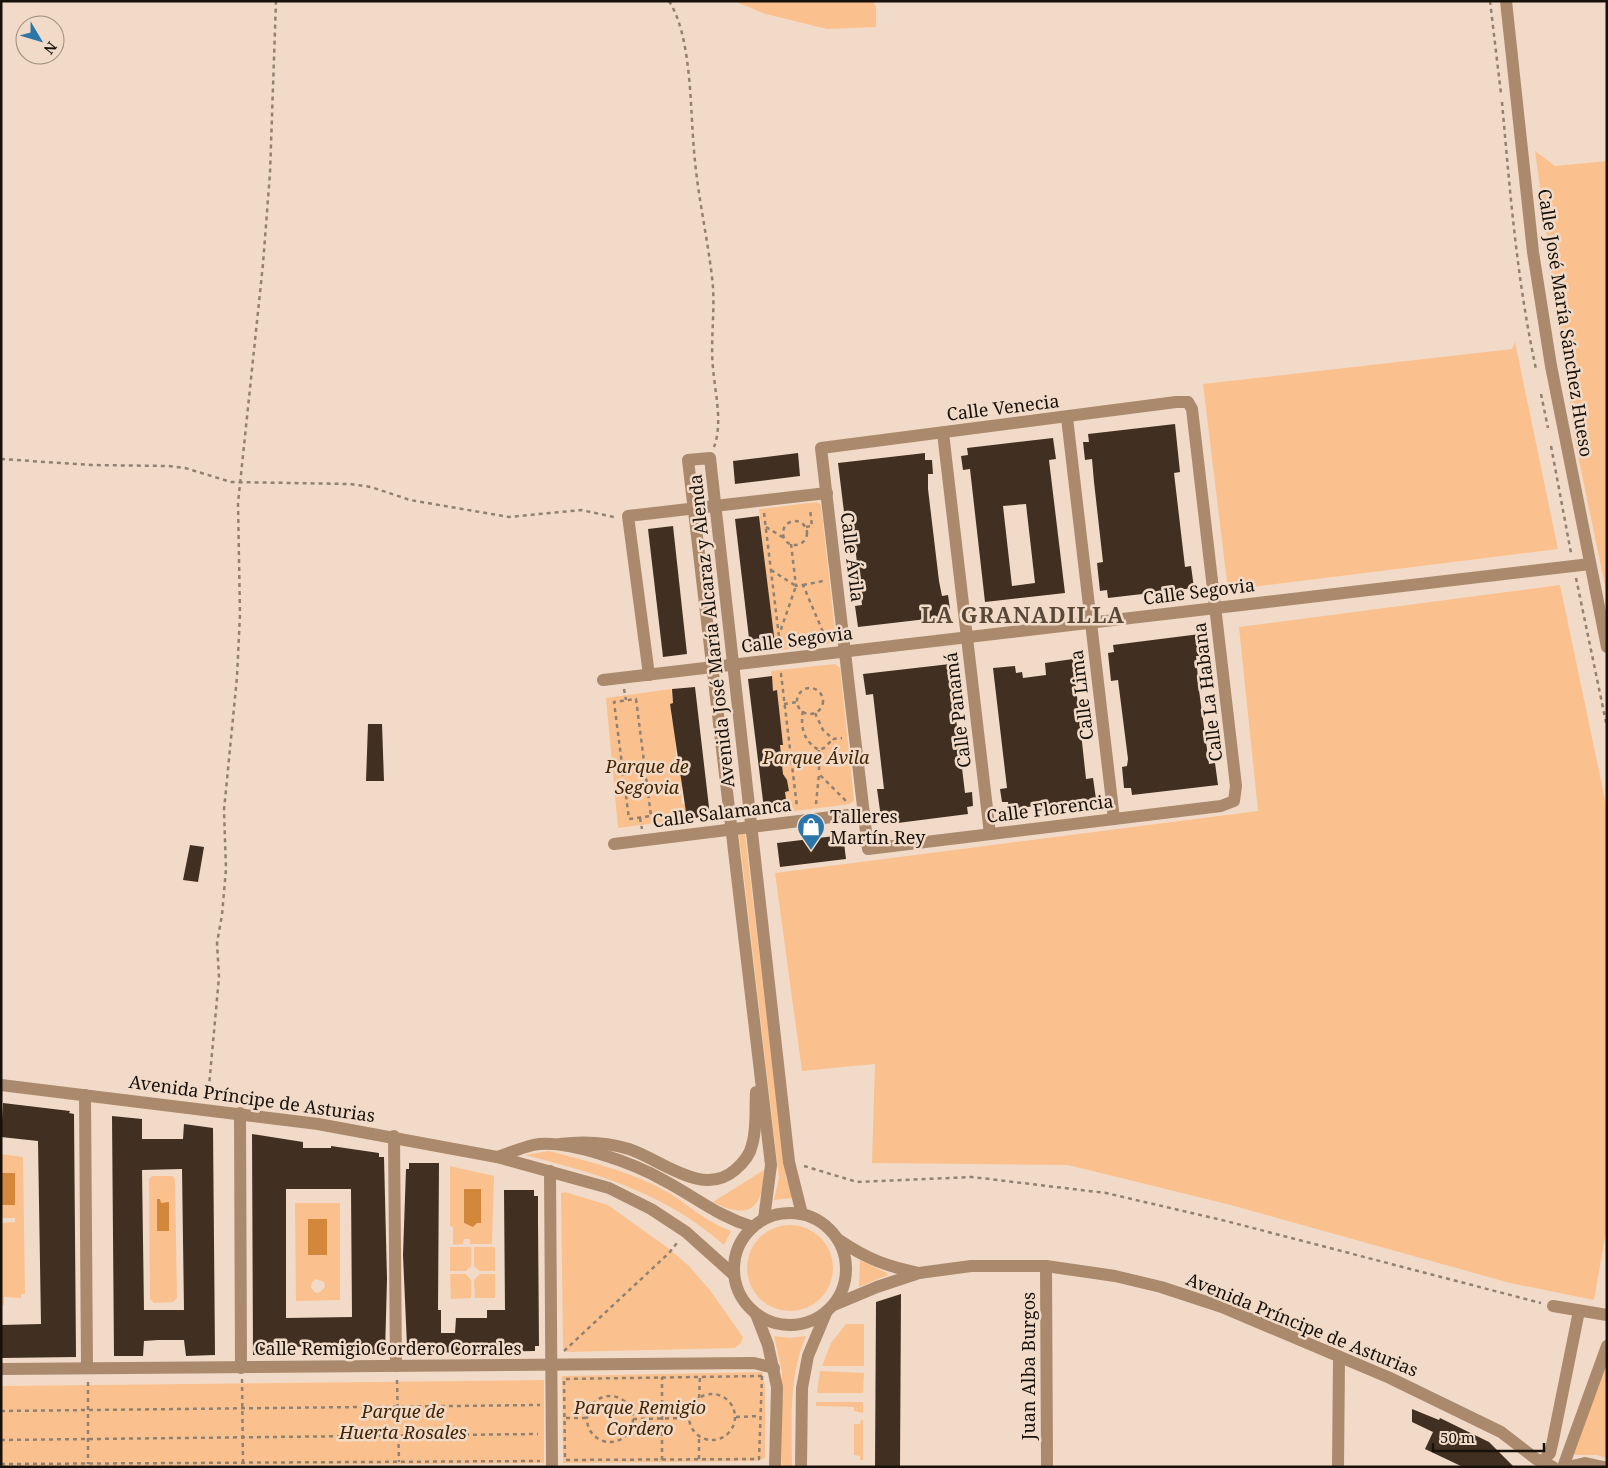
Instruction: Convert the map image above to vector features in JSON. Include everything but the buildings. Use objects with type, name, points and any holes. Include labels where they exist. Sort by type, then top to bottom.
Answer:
[{"type":"street","name":"Calle José María Sánchez Hueso","points":[[1506,1],[1533,252],[1550,366],[1607,647]]},
{"type":"street","name":"Calle Venecia","points":[[821,448],[1188,402]]},
{"type":"street","name":"Calle La Habana","points":[[1188,402],[1193,414],[1236,786],[1234,801]]},
{"type":"street","name":"Calle Lima","points":[[1067,418],[1114,819]]},
{"type":"street","name":"Calle Panamá","points":[[943,433],[990,834]]},
{"type":"street","name":"Calle Ávila","points":[[821,448],[868,849]]},
{"type":"street","name":"Avenida José María Alcaraz y Alenda","points":[[759,1223],[771,1166],[688,460],[710,458],[789,1162],[802,1214]]},
{"type":"street","points":[[649,675],[628,516],[826,493]]},
{"type":"street","name":"Calle Segovia","points":[[603,680],[1590,564]]},
{"type":"street","name":"Calle Florencia","points":[[868,849],[1221,806],[1234,801]]},
{"type":"street","name":"Calle Salamanca","points":[[614,844],[864,813]]},
{"type":"street","name":"Avenida José María Alcaraz y Alenda","points":[[560,1144],[588,1141],[628,1149],[694,1179],[710,1181],[731,1174],[743,1163],[752,1146],[759,1062]]},
{"type":"street","name":"Avenida Príncipe de Asturias","points":[[1,1085],[240,1113],[394,1136],[497,1157],[609,1188],[651,1209],[686,1232],[734,1275]]},
{"type":"street","points":[[85,1095],[87,1368]]},
{"type":"street","points":[[240,1113],[241,1368]]},
{"type":"street","points":[[394,1136],[396,1366]]},
{"type":"street","name":"Avenida Príncipe de Asturias","points":[[497,1157],[534,1145],[560,1144],[621,1161],[665,1180],[729,1220],[759,1223]]},
{"type":"street","points":[[547,1464],[551,1366],[550,1171]]},
{"type":"street","points":[[801,1467],[802,1388],[808,1356],[830,1309],[841,1295],[846,1276],[846,1257],[838,1240],[823,1223],[802,1214],[776,1214],[759,1223],[742,1240],[735,1257],[734,1275],[738,1290],[745,1303],[756,1314],[773,1323],[791,1326],[809,1322],[830,1309]]},
{"type":"street","name":"Avenida Príncipe de Asturias","points":[[838,1240],[863,1256],[882,1265],[919,1274]]},
{"type":"street","name":"Avenida Príncipe de Asturias","points":[[830,1309],[877,1287],[919,1274],[972,1266],[1046,1266],[1115,1276],[1161,1287],[1222,1307],[1462,1412],[1502,1432],[1513,1441],[1557,1464]]},
{"type":"street","name":"Juan Alba Burgos","points":[[1046,1266],[1047,1467]]},
{"type":"street","points":[[1553,1306],[1607,1315]]},
{"type":"street","points":[[1557,1464],[1550,1453],[1579,1311]]},
{"type":"street","points":[[756,1314],[774,1368],[777,1387],[775,1467]]},
{"type":"street","points":[[1557,1464],[1607,1346]]},
{"type":"street","points":[[1338,1467],[1339,1357]]},
{"type":"street","name":"Calle Remigio Cordero Corrales","points":[[1,1370],[754,1363],[774,1368]]},
{"type":"street","name":"Avenida Príncipe de Asturias","points":[[1513,1441],[1529,1467]]},
{"type":"street","points":[[1557,1464],[1585,1462],[1604,1467]]},
{"type":"path","points":[[207,1109],[219,977],[217,943],[222,915],[227,851],[224,810],[240,614],[238,503],[270,181],[276,1]]},
{"type":"path","points":[[669,1],[679,22],[684,52],[694,152],[715,309],[713,367],[718,416],[716,443],[710,458]]},
{"type":"path","points":[[1,459],[92,465],[168,466],[185,468],[231,482],[350,484],[371,487],[410,500],[509,517],[581,510],[612,517],[628,516]]},
{"type":"path","points":[[806,528],[812,526],[809,495]]},
{"type":"path","points":[[764,513],[780,645]]},
{"type":"path","points":[[784,538],[783,530],[790,522],[801,522],[806,528],[807,536],[803,543],[790,544]]},
{"type":"path","points":[[766,528],[784,538],[790,544],[796,586],[779,634]]},
{"type":"path","points":[[771,570],[796,586],[837,579]]},
{"type":"path","points":[[802,585],[826,639],[830,635],[844,633]]},
{"type":"path","points":[[780,674],[797,807]]},
{"type":"path","points":[[815,713],[823,704],[823,696],[817,689],[804,689],[798,696],[798,702],[802,711],[801,722],[804,736],[813,747],[819,750]]},
{"type":"path","points":[[636,699],[651,816],[629,819],[614,702],[636,699]]},
{"type":"path","points":[[784,704],[798,702]]},
{"type":"path","points":[[802,711],[815,713]]},
{"type":"path","points":[[815,713],[822,730],[832,739]]},
{"type":"path","points":[[819,750],[824,748],[832,739],[855,735]]},
{"type":"path","points":[[816,804],[819,750]]},
{"type":"path","points":[[819,774],[847,800]]},
{"type":"path","points":[[789,1162],[856,1182],[972,1177],[1106,1193],[1226,1221],[1553,1306]]},
{"type":"path","points":[[563,1352],[669,1254],[686,1232]]},
{"type":"path","points":[[396,1366],[399,1462]]},
{"type":"path","points":[[87,1368],[88,1464]]},
{"type":"path","points":[[241,1368],[243,1463]]},
{"type":"path","points":[[762,1376],[759,1459],[565,1460],[564,1379],[700,1377],[762,1376]]},
{"type":"path","points":[[662,1377],[662,1460]]},
{"type":"path","points":[[699,1398],[700,1377]]},
{"type":"path","points":[[708,1394],[724,1397],[734,1409],[736,1417],[731,1431],[725,1436],[711,1441],[700,1437],[692,1430],[689,1418],[691,1408],[699,1398],[708,1394]]},
{"type":"path","points":[[612,1396],[627,1403],[633,1419],[629,1433],[624,1438],[609,1443],[602,1442],[590,1432],[586,1418],[592,1404],[598,1399],[612,1396]]},
{"type":"path","points":[[1,1410],[542,1405]]},
{"type":"path","points":[[736,1417],[760,1416]]},
{"type":"path","points":[[564,1418],[586,1418]]},
{"type":"path","points":[[633,1419],[689,1418]]},
{"type":"path","points":[[1,1440],[542,1434]]},
{"type":"path","points":[[699,1459],[700,1437]]},
{"type":"path","points":[[1,1464],[399,1462],[547,1464]]},
{"type":"green space","points":[[726,1],[873,1],[876,7],[876,27],[827,29],[766,14],[736,2]]},
{"type":"green space","points":[[1535,151],[1555,166],[1607,161],[1607,595],[1575,441]]},
{"type":"green space","points":[[1515,342],[1558,549],[1228,590],[1203,384],[1512,349]]},
{"type":"green space","points":[[817,502],[821,505],[836,640],[833,643],[775,651],[759,509]]},
{"type":"green space","points":[[1560,585],[1607,809],[1607,1226],[1594,1300],[1510,1283],[1227,1204],[1068,1165],[872,1163],[875,1064],[802,1071],[775,873],[1258,811],[1239,627]]},
{"type":"green space","name":"Parque Ávila","points":[[835,664],[840,668],[854,800],[850,804],[788,812],[785,792],[789,791],[787,780],[783,774],[780,745],[783,744],[777,690],[773,691],[771,671]]},
{"type":"green space","name":"Parque de Segovia","points":[[671,689],[673,703],[670,704],[672,721],[675,721],[676,758],[679,758],[683,786],[681,787],[682,804],[685,804],[687,819],[618,828],[606,698]]},
{"type":"green space","points":[[745,834],[786,1178],[794,1198],[774,1200],[779,1178],[739,835]]},
{"type":"green space","points":[[549,1151],[610,1168],[655,1185],[707,1219],[731,1231],[724,1245],[702,1227],[655,1199],[605,1178],[525,1155]]},
{"type":"green space","points":[[1,1154],[23,1157],[25,1294],[21,1294],[21,1298],[4,1297],[4,1305],[1,1305],[1,1223],[15,1222],[15,1218],[1,1218],[1,1205],[15,1205],[15,1174],[1,1173]]},
{"type":"green space","points":[[450,1166],[494,1176],[492,1244],[470,1244],[470,1239],[464,1239],[463,1244],[453,1245],[453,1227],[450,1226]]},
{"type":"green space","points":[[764,1170],[761,1194],[752,1207],[745,1210],[736,1210],[713,1202]]},
{"type":"green space","points":[[152,1176],[173,1176],[175,1179],[177,1298],[173,1302],[154,1303],[150,1299],[149,1179]],"holes":[[[157,1199],[160,1203],[169,1203],[169,1231]]]},
{"type":"green space","points":[[565,1192],[608,1205],[668,1248],[689,1266],[709,1289],[743,1337],[740,1344],[735,1348],[567,1352],[563,1348],[561,1193]]},
{"type":"green space","points":[[295,1203],[340,1203],[340,1300],[296,1301]],"holes":[[[316,1279],[324,1282],[325,1287],[320,1292],[316,1293],[311,1288],[312,1282]]]},
{"type":"green space","points":[[790,1225],[807,1228],[821,1237],[830,1251],[833,1268],[830,1285],[821,1299],[807,1308],[790,1311],[773,1308],[759,1299],[750,1285],[747,1268],[750,1251],[759,1237],[773,1228]]},
{"type":"green space","points":[[450,1247],[471,1247],[471,1266],[466,1271],[450,1271]]},
{"type":"green space","points":[[474,1247],[495,1247],[495,1271],[479,1271],[474,1266]]},
{"type":"green space","points":[[860,1260],[887,1273],[888,1275],[859,1287]]},
{"type":"green space","points":[[450,1274],[466,1274],[471,1280],[471,1298],[451,1299]]},
{"type":"green space","points":[[480,1274],[495,1274],[495,1298],[475,1298],[474,1280]]},
{"type":"green space","points":[[846,1324],[864,1324],[864,1366],[822,1366],[831,1343]]},
{"type":"green space","points":[[774,1336],[790,1338],[806,1336],[796,1368],[792,1400],[792,1467],[782,1467],[782,1372]]},
{"type":"green space","points":[[1607,1360],[1607,1459],[1597,1455],[1576,1455],[1574,1454]]},
{"type":"green space","points":[[820,1371],[864,1373],[863,1393],[817,1393]]},
{"type":"green space","name":"Parque Remigio Cordero","points":[[762,1372],[765,1386],[765,1458],[757,1461],[563,1463],[562,1376]]},
{"type":"green space","name":"Parque de Huerta Rosales","points":[[544,1380],[544,1463],[1,1467],[1,1386]]},
{"type":"green space","points":[[816,1402],[863,1402],[863,1413],[854,1411],[854,1407],[816,1406]]},
{"type":"green space","points":[[861,1420],[863,1420],[863,1460],[860,1460],[860,1456],[854,1455],[854,1424],[860,1424]]},
{"type":"shaded area","points":[[1,1173],[15,1173],[15,1205],[1,1205]]},
{"type":"shaded area","points":[[464,1189],[481,1189],[481,1223],[477,1223],[473,1227],[464,1223]]},
{"type":"shaded area","points":[[157,1199],[160,1199],[161,1203],[169,1202],[169,1231],[157,1231]]},
{"type":"shaded area","points":[[308,1219],[327,1219],[327,1255],[308,1255]]},
{"type":"place","name":"Talleres Martín Rey","points":[[811,851]]},
{"type":"district","name":"LA GRANADILLA","points":[[1023,615]]}]
